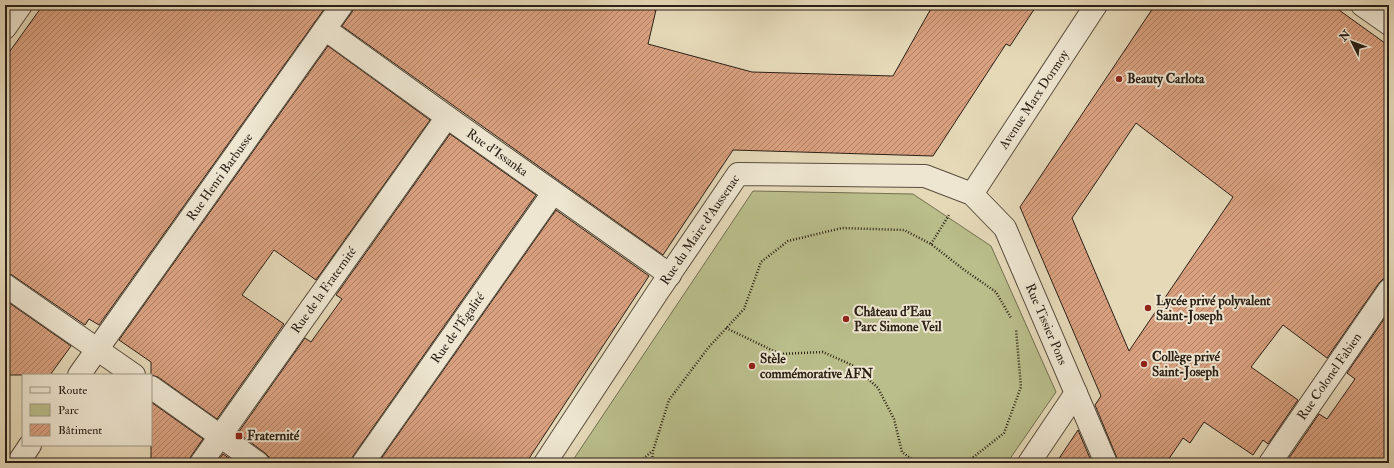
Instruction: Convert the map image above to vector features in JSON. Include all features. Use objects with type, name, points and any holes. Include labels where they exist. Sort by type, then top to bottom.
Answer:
[{"type":"street","points":[[5,28],[21,5]]},
{"type":"street","name":"Rue Henri Barbusse","points":[[80,374],[342,5]]},
{"type":"street","name":"Avenue Marx Dormoy","points":[[963,191],[1096,5]]},
{"type":"street","points":[[1362,5],[1389,24]]},
{"type":"street","name":"Rue d'Issanka","points":[[325,29],[670,275]]},
{"type":"street","name":"Rue de la Fraternité","points":[[201,463],[447,117]]},
{"type":"street","name":"Rue du Maire d'Aussenac","points":[[545,463],[738,174],[925,176],[963,191]]},
{"type":"street","name":"Rue Tissier Pons","points":[[963,191],[1005,228],[1106,463]]},
{"type":"street","name":"Rue de l'Égalité","points":[[363,463],[554,193]]},
{"type":"street","points":[[5,285],[133,374]]},
{"type":"street","name":"Rue Colonel Fabien","points":[[1270,463],[1389,291]]},
{"type":"street","points":[[152,388],[258,463]]},
{"type":"street","points":[[1029,463],[1076,393]]},
{"type":"street","points":[[18,463],[29,446]]},
{"type":"path","points":[[931,244],[949,218],[963,191]]},
{"type":"path","points":[[652,463],[653,451],[669,400],[708,348],[744,310],[761,262],[788,240],[842,228],[904,230],[931,244],[996,292],[1013,321]]},
{"type":"path","points":[[966,463],[1004,432],[1021,387],[1016,326]]},
{"type":"path","points":[[726,328],[780,354],[823,352],[854,366],[878,388],[894,419],[902,452],[917,463]]},
{"type":"path","points":[[639,463],[653,451]]},
{"type":"green space","name":"Château d'Eau Parc Simone Veil","points":[[753,191],[913,194],[991,246],[1056,392],[1007,463],[571,463]]},
{"type":"building","points":[[43,5],[327,5],[99,325],[89,319],[85,325],[12,275],[5,273],[5,58]]},
{"type":"building","points":[[354,5],[636,5],[656,10],[648,44],[752,72],[893,76],[933,5],[1037,5],[1010,46],[1006,44],[933,156],[733,150],[663,255],[342,26],[352,12]]},
{"type":"building","points":[[1155,5],[1332,5],[1389,46],[1389,278],[1383,279],[1379,283],[1327,358],[1283,325],[1251,367],[1298,400],[1268,444],[1263,440],[1253,455],[1204,422],[1190,443],[1183,438],[1166,463],[1118,463],[1095,405],[1101,396],[1020,207]],"holes":[[[1136,123],[1233,197],[1129,351],[1072,218]]]},
{"type":"building","points":[[328,46],[430,120],[316,280],[274,250],[242,295],[284,324],[217,419],[158,377],[152,375],[151,362],[119,340]]},
{"type":"building","points":[[450,134],[536,195],[353,456],[351,463],[270,463],[269,457],[265,453],[238,433],[305,338],[311,342],[342,299],[336,295]]},
{"type":"building","points":[[556,210],[649,276],[526,463],[378,463]]},
{"type":"building","points":[[5,300],[71,346],[51,374],[5,375]]},
{"type":"building","points":[[1389,312],[1389,463],[1296,463],[1289,458],[1319,414],[1327,419],[1355,379],[1347,373]]},
{"type":"building","points":[[152,403],[203,439],[191,456],[189,463],[151,463]]},
{"type":"building","points":[[1078,430],[1092,463],[1056,463]]},
{"type":"building","points":[[223,454],[236,463],[216,463]]},
{"type":"place","name":"Beauty Carlota","points":[[1119,79]]},
{"type":"place","name":"Lycée privé polyvalent Saint-Joseph","points":[[1148,308]]},
{"type":"place","name":"Château d'Eau Parc Simone Veil","points":[[846,319]]},
{"type":"place","name":"Collège privé Saint-Joseph","points":[[1144,364]]},
{"type":"place","name":"Stèle commémorative AFN","points":[[752,366]]},
{"type":"place","name":"Fraternité","points":[[239,436]]}]
